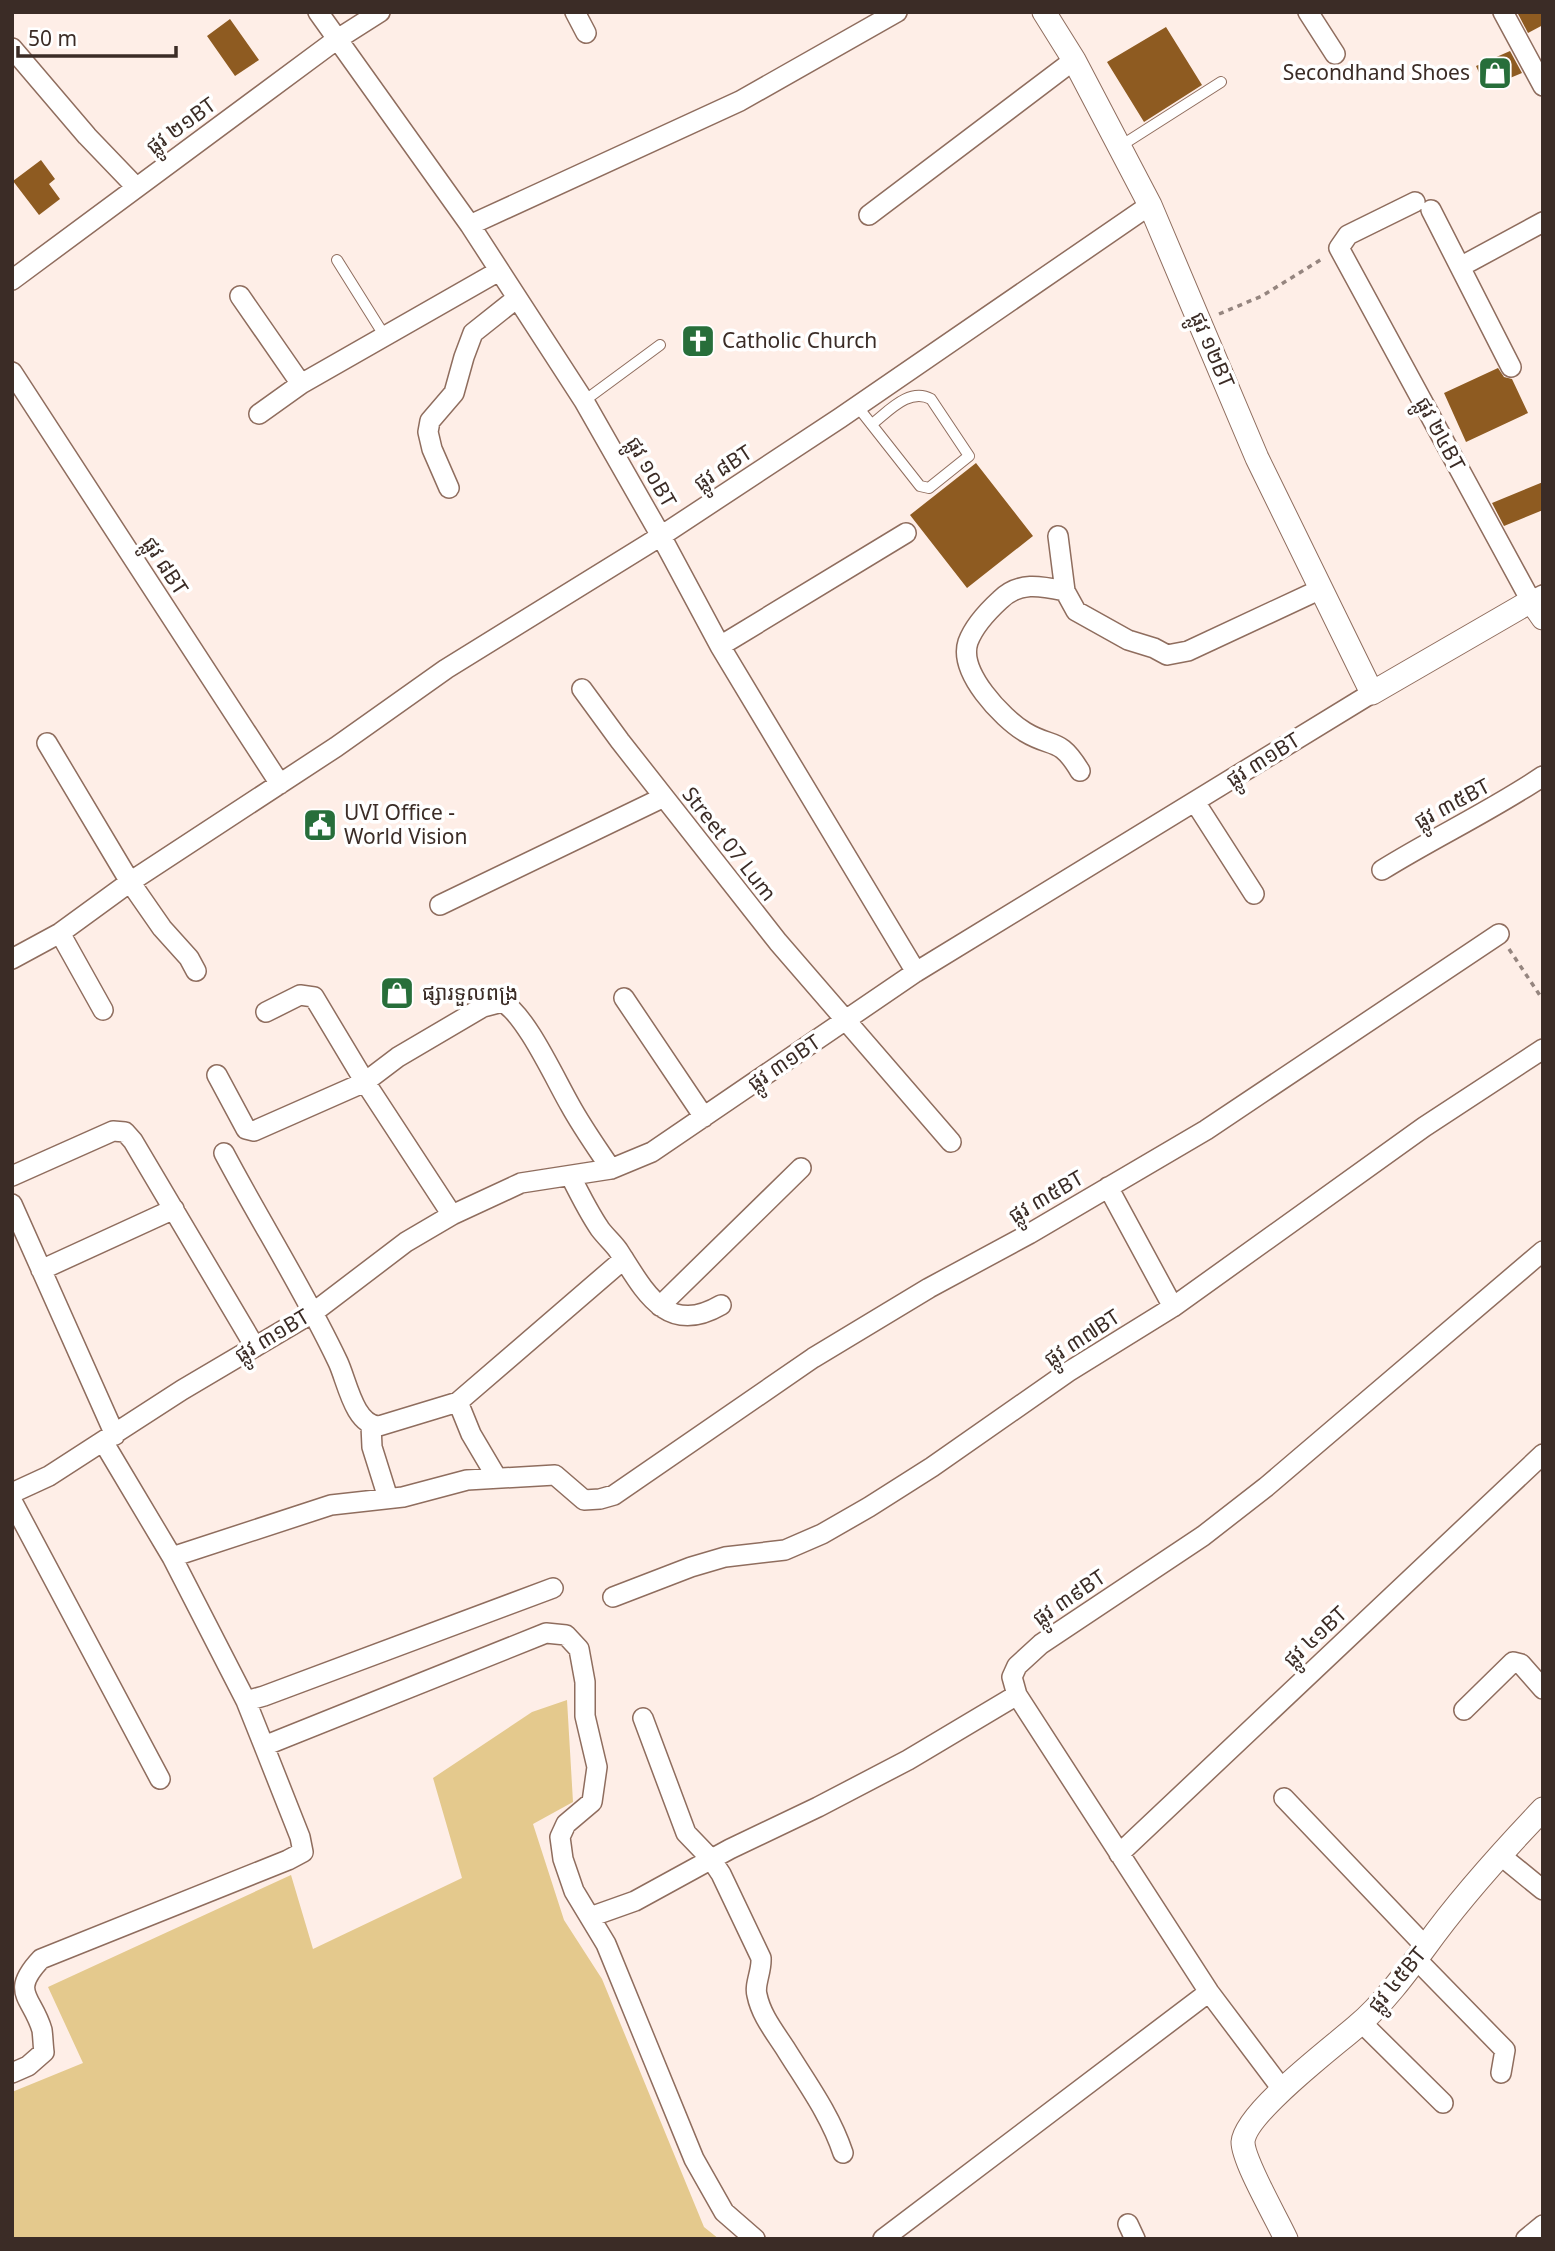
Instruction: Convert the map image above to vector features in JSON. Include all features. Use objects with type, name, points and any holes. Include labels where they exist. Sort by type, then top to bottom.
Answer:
[{"type":"street","name":"ផ្លូវ ១០BT","points":[[318,12],[470,225],[584,401],[720,646],[916,972]]},
{"type":"street","name":"ផ្លូវ ២១BT","points":[[12,280],[336,40],[380,12]]},
{"type":"street","points":[[575,12],[586,33]]},
{"type":"street","points":[[470,225],[740,101],[897,12]]},
{"type":"street","name":"ផ្លូវ ១២BT","points":[[1044,12],[1074,60],[1150,205],[1257,458],[1372,693]]},
{"type":"street","points":[[1308,12],[1335,54]]},
{"type":"street","points":[[1503,12],[1543,86]]},
{"type":"street","points":[[12,48],[87,136],[136,187]]},
{"type":"street","points":[[869,215],[1074,60]]},
{"type":"street","name":"ផ្លូវ ៨BT","points":[[12,959],[60,933],[130,882],[280,784],[446,670],[661,536],[857,406],[1150,205]]},
{"type":"street","points":[[1339,248],[1348,235],[1423,206],[1460,267],[1511,367]]},
{"type":"street","points":[[1460,267],[1543,222]]},
{"type":"street","name":"ផ្លូវ ២៤BT","points":[[1339,248],[1539,605]]},
{"type":"street","points":[[259,414],[301,384],[499,271]]},
{"type":"street","points":[[240,296],[301,384]]},
{"type":"street","points":[[449,488],[432,449],[428,432],[430,421],[454,393],[473,333],[517,298]]},
{"type":"street","name":"ផ្លូវ ៨BT","points":[[12,372],[280,784]]},
{"type":"street","points":[[720,646],[906,533]]},
{"type":"street","points":[[1058,536],[1065,591],[1076,611],[1128,640],[1167,655],[1197,646],[1321,589]]},
{"type":"street","points":[[1065,591],[1025,585],[1004,595],[987,613],[968,643],[967,662],[995,708],[1027,733],[1058,744],[1071,756],[1080,771]]},
{"type":"street","name":"ផ្លូវ ៣១BT","points":[[12,1493],[48,1476],[314,1312],[406,1242],[452,1215],[520,1183],[611,1170],[652,1152],[916,972],[1372,693],[1539,605]]},
{"type":"street","name":"Street 07 Lum","points":[[582,689],[778,942],[951,1142]]},
{"type":"street","points":[[47,743],[130,882],[162,928],[189,958],[196,971]]},
{"type":"street","name":"ផ្លូវ ៣៥BT","points":[[1382,870],[1509,799],[1543,776]]},
{"type":"street","points":[[440,905],[664,797]]},
{"type":"street","points":[[1195,802],[1254,894]]},
{"type":"street","points":[[60,933],[103,1010]]},
{"type":"street","name":"ផ្លូវ ៣៥BT","points":[[496,1478],[555,1475],[584,1500],[614,1495],[813,1358],[929,1288],[1206,1130],[1499,934]]},
{"type":"street","points":[[266,1012],[300,995],[314,997],[365,1082],[452,1215]]},
{"type":"street","points":[[624,998],[704,1117]]},
{"type":"street","points":[[217,1075],[246,1129],[254,1131],[365,1082],[398,1057],[484,1007],[502,1002],[508,1004],[532,1038],[611,1170]]},
{"type":"street","name":"ផ្លូវ ៣៧BT","points":[[613,1597],[691,1567],[725,1557],[785,1550],[822,1534],[922,1474],[1068,1372],[1173,1307],[1424,1127],[1543,1049]]},
{"type":"street","points":[[12,1176],[113,1131],[125,1132],[133,1141],[255,1347]]},
{"type":"street","points":[[224,1153],[314,1312],[363,1420],[371,1425],[379,1426],[458,1402],[624,1259]]},
{"type":"street","points":[[660,1306],[801,1168]]},
{"type":"street","points":[[571,1177],[595,1222],[624,1259],[643,1291],[660,1306],[682,1317],[706,1313],[721,1305]]},
{"type":"street","points":[[1108,1187],[1173,1307]]},
{"type":"street","points":[[12,1204],[109,1439],[246,1701],[300,1837],[303,1852],[41,1959],[27,1973],[23,1991],[41,2029],[44,2052],[27,2066],[12,2073]]},
{"type":"street","points":[[41,1270],[174,1209]]},
{"type":"street","name":"ផ្លូវ ៣៩BT","points":[[1017,1695],[1012,1677],[1017,1666],[1041,1644],[1203,1536],[1266,1487],[1543,1251]]},
{"type":"street","points":[[172,1557],[331,1505],[404,1497],[467,1480],[496,1478],[471,1434],[458,1402]]},
{"type":"street","points":[[371,1425],[372,1447],[388,1498]]},
{"type":"street","name":"ផ្លូវ ៤១BT","points":[[1119,1854],[1543,1454]]},
{"type":"street","points":[[12,1501],[160,1779]]},
{"type":"street","points":[[246,1701],[553,1588]]},
{"type":"street","points":[[264,1746],[546,1633],[566,1635],[579,1649],[585,1682],[585,1716],[597,1767],[592,1801],[566,1824],[560,1837],[574,1891],[607,1944],[694,2159],[724,2212],[755,2239]]},
{"type":"street","points":[[1464,1710],[1513,1662],[1521,1664],[1543,1689]]},
{"type":"street","points":[[590,1917],[635,1901],[711,1858],[818,1807],[908,1760],[1017,1695],[1209,1992],[1282,2090]]},
{"type":"street","points":[[643,1718],[686,1833],[711,1858],[761,1958],[762,1969],[756,1992],[765,2017],[825,2111],[835,2129],[843,2153]]},
{"type":"street","points":[[1284,1798],[1506,2050],[1501,2073]]},
{"type":"street","name":"ផ្លូវ ៤៥BT","points":[[1286,2239],[1247,2157],[1243,2142],[1248,2126],[1282,2090],[1361,2022],[1500,1855],[1543,1809]]},
{"type":"street","points":[[1500,1855],[1543,1890]]},
{"type":"street","points":[[883,2239],[1209,1992]]},
{"type":"street","points":[[1361,2022],[1443,2103]]},
{"type":"street","points":[[1526,2239],[1543,2225]]},
{"type":"lane","points":[[1119,147],[1221,82]]},
{"type":"lane","points":[[337,260],[384,335]]},
{"type":"lane","points":[[584,401],[660,345]]},
{"type":"lane","points":[[857,406],[924,488],[929,488],[969,456],[932,399],[925,395],[908,397],[872,424]]},
{"type":"path","points":[[1200,322],[1262,296],[1339,248]]},
{"type":"path","points":[[1499,934],[1543,1000]]},
{"type":"shaded area","points":[[567,1700],[573,1802],[533,1824],[564,1920],[602,1979],[704,2227],[719,2239],[12,2239],[12,2092],[83,2063],[48,1987],[291,1875],[313,1949],[462,1878],[433,1778],[532,1712]]},
{"type":"building","points":[[1517,12],[1543,12],[1543,25],[1528,33]]},
{"type":"building","points":[[230,19],[259,60],[235,76],[207,36]]},
{"type":"building","points":[[1166,27],[1202,85],[1144,122],[1107,62]]},
{"type":"building","points":[[1510,51],[1522,73],[1486,88],[1476,66]]},
{"type":"building","points":[[41,160],[55,179],[49,184],[60,199],[39,215],[13,181]]},
{"type":"building","points":[[1498,368],[1504,377],[1512,379],[1528,413],[1466,442],[1444,393]]},
{"type":"building","points":[[976,463],[1033,536],[967,588],[910,515]]},
{"type":"building","points":[[1543,482],[1543,510],[1504,526],[1492,503]]},
{"type":"place","name":"Secondhand Shoes","points":[[1495,73]]},
{"type":"place","name":"Catholic Church","points":[[698,341]]},
{"type":"place","name":"UVI Office - World Vision","points":[[320,825]]},
{"type":"place","name":"ផ្សារទួលពង្រ","points":[[397,993]]}]
